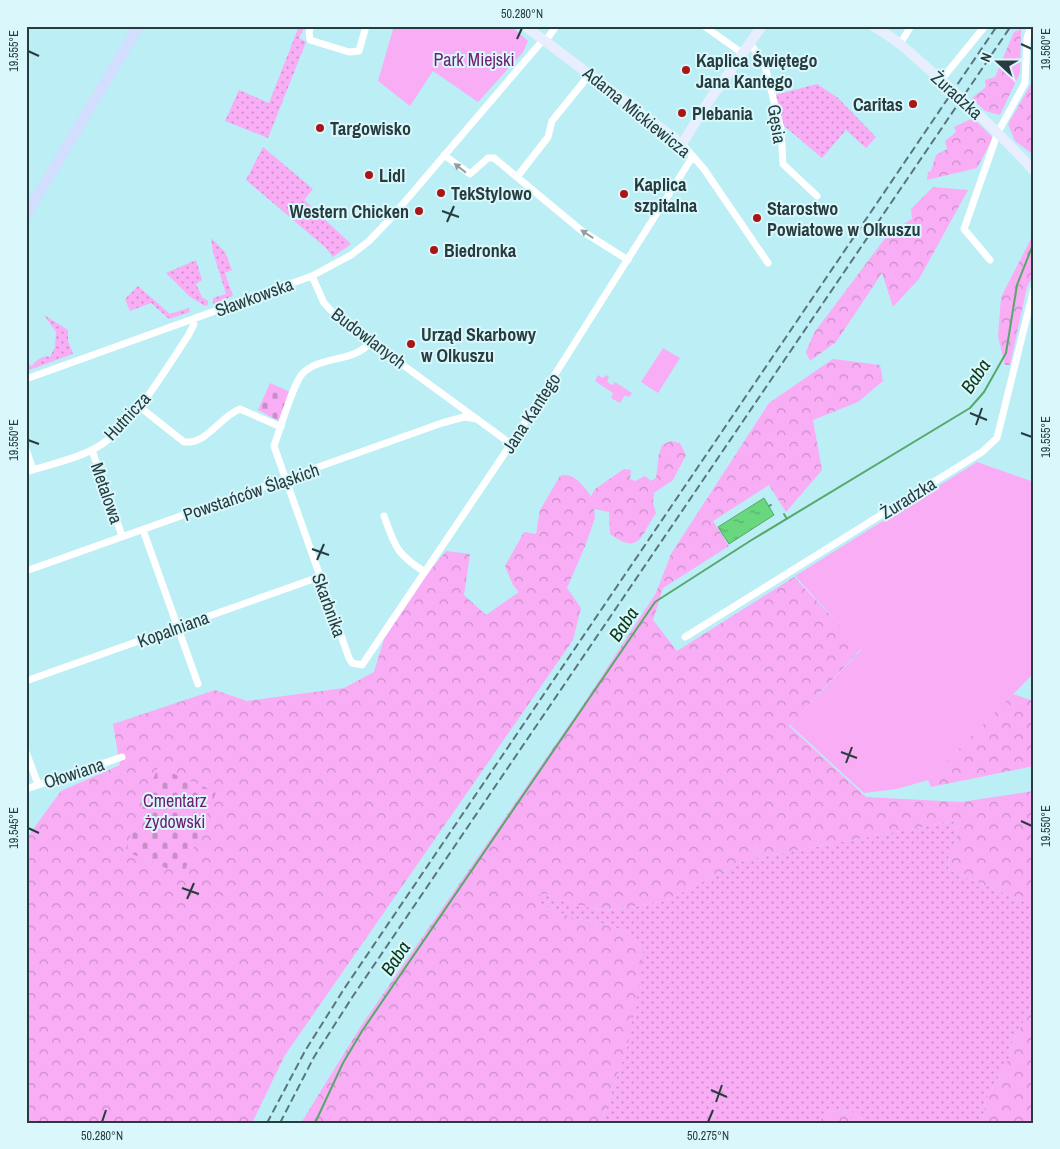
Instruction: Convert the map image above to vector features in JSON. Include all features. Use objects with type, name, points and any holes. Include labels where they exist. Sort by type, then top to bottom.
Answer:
[{"type":"main road","points":[[26,216],[139,26]]},
{"type":"street","points":[[311,26],[310,40],[349,52],[359,51],[366,26]]},
{"type":"street","name":"Adama Mickiewicza","points":[[525,26],[682,144],[693,156],[768,263]]},
{"type":"street","name":"Sławkowska","points":[[26,379],[312,276],[335,265],[369,241],[556,26]]},
{"type":"street","points":[[704,26],[742,53]]},
{"type":"street","points":[[682,144],[706,105],[762,26]]},
{"type":"street","name":"Żuradzka","points":[[873,26],[900,44],[941,80],[998,132],[1034,171]]},
{"type":"street","points":[[900,44],[911,26]]},
{"type":"street","points":[[941,80],[985,26]]},
{"type":"street","points":[[990,260],[964,229],[998,132],[1025,82],[1028,38],[1031,26]]},
{"type":"street","name":"Gęsia","points":[[750,43],[765,66],[781,129],[783,164],[817,196]]},
{"type":"street","points":[[516,177],[548,137],[552,121],[590,74]]},
{"type":"street","points":[[444,156],[470,174],[474,173],[488,158],[494,158],[582,230],[628,260]]},
{"type":"street","name":"Jana Kantego","points":[[362,666],[511,444],[693,156]]},
{"type":"street","name":"Budowlanych","points":[[312,276],[330,311],[511,444]]},
{"type":"street","name":"Żuradzka","points":[[685,637],[982,452],[998,438],[1034,288]]},
{"type":"street","name":"Hutnicza","points":[[30,471],[92,450],[105,442],[140,407],[188,336],[194,324],[193,319]]},
{"type":"street","name":"Skarbnika","points":[[362,666],[352,663],[349,658],[274,446],[302,374],[315,366],[362,351],[371,341]]},
{"type":"street","points":[[140,407],[184,442],[191,443],[200,439],[240,409],[281,427]]},
{"type":"street","name":"Powstańców Śląskich","points":[[26,571],[455,419],[464,417],[477,419]]},
{"type":"street","points":[[26,449],[30,471]]},
{"type":"street","name":"Metalowa","points":[[92,450],[122,536]]},
{"type":"street","points":[[384,516],[398,551],[425,572]]},
{"type":"street","points":[[144,530],[198,684]]},
{"type":"street","name":"Kopalniana","points":[[26,682],[319,577]]},
{"type":"street","points":[[26,752],[38,784]]},
{"type":"street","name":"Ołowiana","points":[[26,789],[122,757]]},
{"type":"green space","points":[[299,26],[305,26],[299,38],[306,42],[268,138],[225,121],[239,90],[269,103]]},
{"type":"green space","name":"Park Miejski","points":[[394,26],[511,26],[528,41],[523,52],[478,102],[433,71],[410,106],[378,81]]},
{"type":"green space","points":[[1021,29],[1020,73],[1000,115],[985,111],[972,98],[986,87],[985,80],[995,77],[1014,32]]},
{"type":"green space","points":[[1034,79],[1034,155],[1015,141],[1008,124]]},
{"type":"green space","points":[[817,84],[838,98],[876,137],[866,148],[846,130],[822,158],[783,125],[775,95]]},
{"type":"green space","points":[[973,118],[993,138],[977,168],[927,180],[928,172],[931,171],[936,155],[947,149],[945,141],[956,132],[954,127]]},
{"type":"green space","points":[[263,147],[313,189],[304,200],[351,244],[333,257],[326,248],[246,180]]},
{"type":"green space","points":[[933,187],[968,190],[919,279],[893,307],[882,273],[836,342],[810,361],[806,352],[814,333],[889,233],[912,219],[911,209]]},
{"type":"green space","points":[[1034,233],[1034,274],[1027,287],[1010,365],[1005,365],[998,336],[1001,297]]},
{"type":"green space","points":[[211,238],[225,252],[232,270],[225,273],[233,296],[213,304],[213,298],[226,294],[213,252]]},
{"type":"green space","points":[[196,260],[202,280],[196,284],[202,297],[208,301],[208,305],[205,306],[189,296],[166,273]]},
{"type":"green space","points":[[138,286],[170,314],[189,308],[190,312],[169,319],[151,303],[130,311],[125,299]]},
{"type":"green space","points":[[44,315],[68,330],[68,341],[73,354],[26,371],[26,363],[32,366],[40,358],[50,357],[55,347],[56,332]]},
{"type":"green space","points":[[663,348],[680,358],[658,393],[641,382]]},
{"type":"green space","points":[[833,359],[880,365],[883,381],[858,402],[813,420],[822,470],[786,512],[769,485],[713,521],[729,546],[663,588],[653,620],[677,651],[794,577],[862,648],[789,726],[866,797],[961,802],[1034,791],[1034,903],[1025,902],[949,870],[948,859],[958,839],[954,821],[745,860],[665,901],[606,911],[573,904],[541,892],[538,903],[573,918],[609,925],[632,934],[643,953],[641,978],[627,1048],[601,1123],[301,1123],[361,1026],[584,703],[656,593],[671,554],[769,403]]},
{"type":"green space","points":[[598,375],[603,378],[606,375],[609,377],[607,382],[612,385],[615,382],[632,393],[629,397],[625,395],[620,403],[611,398],[613,393],[595,381]]},
{"type":"green space","points":[[270,383],[290,392],[279,421],[258,410]]},
{"type":"green space","points":[[671,441],[680,443],[686,455],[673,480],[654,493],[653,503],[656,513],[639,540],[634,543],[628,543],[610,534],[609,512],[594,509],[595,518],[567,588],[581,608],[573,640],[285,1055],[252,1123],[26,1123],[26,839],[61,791],[120,765],[113,724],[215,690],[247,701],[344,688],[374,672],[384,639],[424,578],[446,551],[470,554],[464,595],[486,615],[519,592],[513,585],[505,566],[524,532],[536,534],[540,510],[560,476],[573,477],[591,496],[595,489],[624,469],[631,470],[630,479],[635,481],[645,476],[651,481],[656,478],[662,445]]},
{"type":"green space","points":[[977,462],[1034,482],[1034,673],[928,780],[897,789],[864,793],[790,725],[862,649],[795,576]]},
{"type":"green space","points":[[1013,694],[1034,701],[1034,766],[931,787],[928,780]]},
{"type":"green space","name":"Cmentarz żydowski","points":[[158,767],[216,792],[183,875],[125,851]]},
{"type":"green space","points":[[954,821],[958,839],[948,859],[949,870],[1025,902],[1034,903],[1034,1002],[1013,1041],[1009,1058],[986,1100],[982,1123],[868,1123],[849,1110],[825,1112],[819,1123],[601,1123],[627,1048],[643,953],[632,934],[609,925],[573,918],[537,903],[541,892],[573,904],[606,911],[665,901],[745,860]]},
{"type":"green space","points":[[1034,1002],[1034,1123],[982,1123],[986,1100],[1009,1058],[1013,1041]]},
{"type":"green space","points":[[849,1110],[868,1123],[819,1123],[825,1112]]},
{"type":"water","points":[[764,498],[774,515],[729,544],[718,527]]},
{"type":"waterway","name":"Baba","points":[[315,1123],[343,1063],[362,1031],[655,602],[750,541],[970,408],[984,392],[1006,353],[1017,285],[1034,242]]},
{"type":"waterway","name":"Baba","points":[[784,514],[787,519]]},
{"type":"railway","points":[[267,1123],[305,1051],[344,989],[997,26]]},
{"type":"railway","points":[[280,1123],[314,1057],[353,996],[1011,26]]},
{"type":"place","name":"Kaplica Świętego Jana Kantego","points":[[686,70]]},
{"type":"place","name":"Caritas","points":[[913,104]]},
{"type":"place","name":"Plebania","points":[[682,113]]},
{"type":"place","name":"Targowisko","points":[[320,128]]},
{"type":"place","name":"Lidl","points":[[369,175]]},
{"type":"place","name":"TekStylowo","points":[[441,193]]},
{"type":"place","name":"Kaplica szpitalna","points":[[624,194]]},
{"type":"place","name":"Western Chicken","points":[[419,211]]},
{"type":"place","name":"Starostwo Powiatowe w Olkuszu","points":[[757,218]]},
{"type":"place","name":"Biedronka","points":[[434,250]]},
{"type":"place","name":"Urząd Skarbowy w Olkuszu","points":[[411,344]]}]
